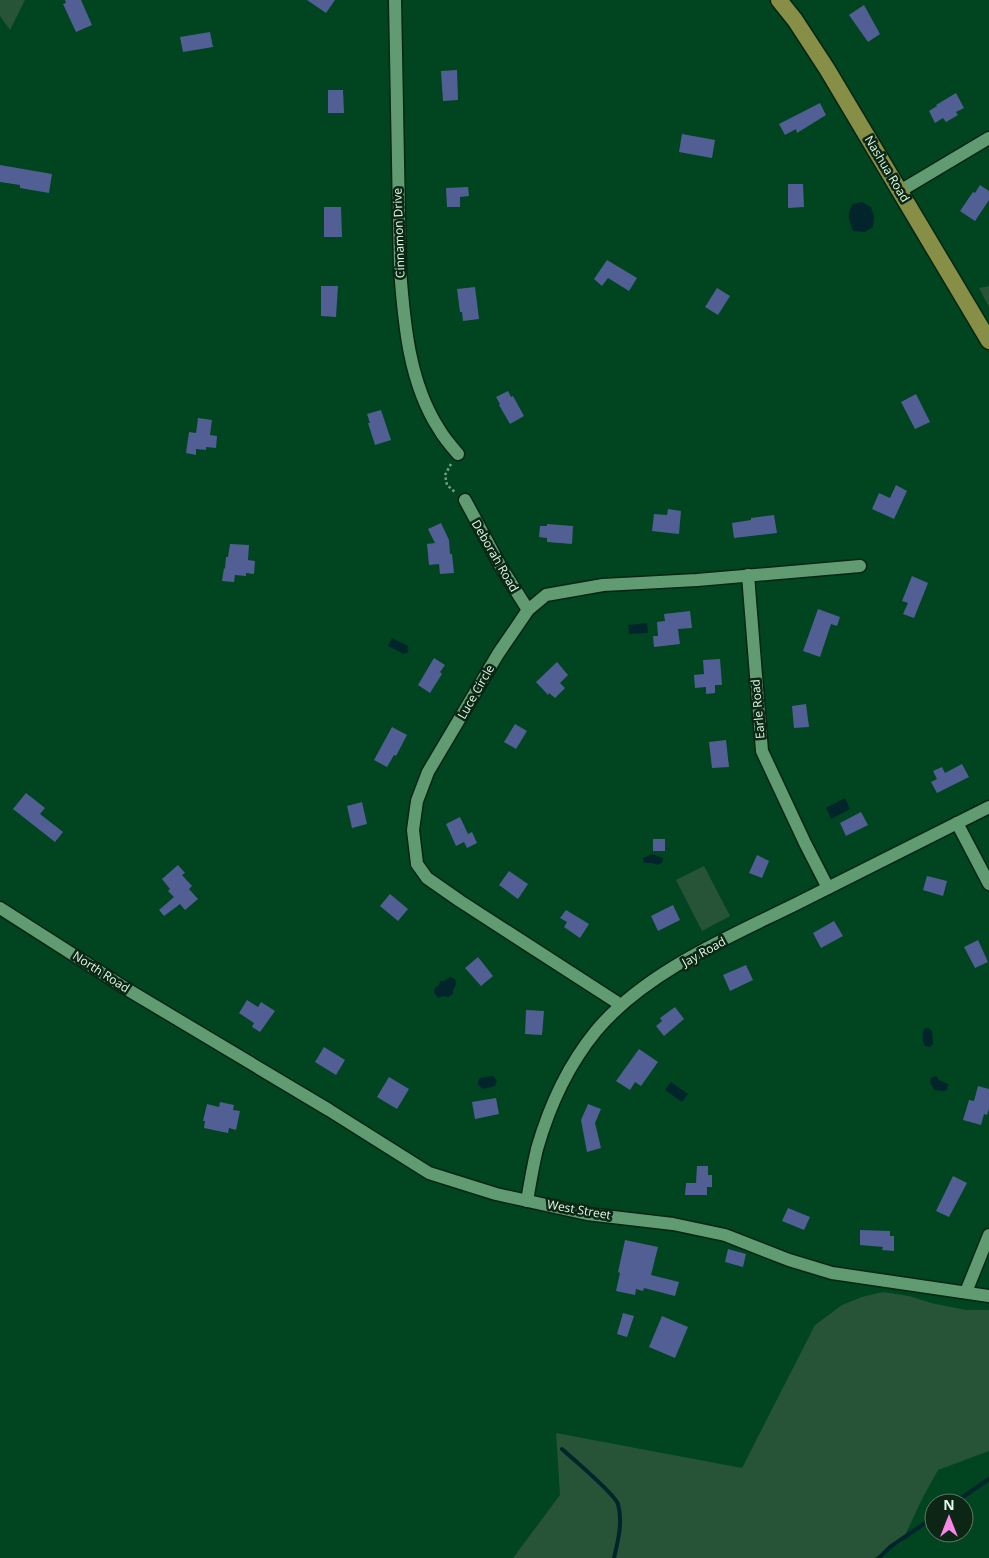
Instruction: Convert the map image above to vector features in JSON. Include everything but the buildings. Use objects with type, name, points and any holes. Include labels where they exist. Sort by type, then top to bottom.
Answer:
[{"type":"main road","name":"Nashua Road","points":[[779,0],[795,20],[827,69],[989,341]]},
{"type":"street","name":"Cinnamon Drive","points":[[395,0],[399,260],[408,346],[426,407],[439,430],[458,454]]},
{"type":"street","points":[[900,191],[989,138]]},
{"type":"street","name":"Deborah Road","points":[[465,500],[501,568],[528,610]]},
{"type":"street","name":"Luce Circle","points":[[621,1005],[427,878],[417,864],[413,830],[417,801],[428,772],[498,654],[528,610],[546,595],[603,585],[697,580],[860,566]]},
{"type":"street","name":"Earle Road","points":[[748,575],[762,751],[828,888]]},
{"type":"street","name":"Jay Road","points":[[527,1201],[538,1148],[551,1111],[567,1076],[597,1031],[621,1005],[644,986],[698,954],[989,807]]},
{"type":"street","points":[[957,823],[989,884]]},
{"type":"street","name":"North Road","points":[[0,908],[202,1035]]},
{"type":"street","name":"West Street","points":[[202,1035],[329,1110],[429,1174],[496,1194],[587,1214],[673,1224],[724,1235],[832,1274],[989,1296]]},
{"type":"street","points":[[966,1292],[989,1235]]},
{"type":"path","points":[[458,454],[445,475],[447,485],[465,500]]},
{"type":"green space","points":[[0,0],[25,0],[10,30],[0,16]]},
{"type":"green space","points":[[989,286],[989,307],[979,288]]},
{"type":"green space","points":[[704,866],[730,916],[702,931],[676,880]]},
{"type":"green space","points":[[883,1292],[909,1296],[931,1303],[966,1310],[989,1310],[989,1451],[938,1470],[924,1493],[902,1542],[874,1558],[513,1558],[560,1495],[556,1433],[742,1468],[815,1325],[842,1305],[862,1297]]},
{"type":"water","points":[[862,202],[871,207],[874,217],[873,227],[865,232],[853,231],[849,220],[849,211],[853,204]]},
{"type":"water","points":[[647,623],[648,633],[629,634],[628,625]]},
{"type":"water","points":[[392,638],[408,646],[407,649],[409,650],[407,653],[404,654],[388,646]]},
{"type":"water","points":[[845,798],[850,809],[831,819],[826,808]]},
{"type":"water","points":[[652,854],[663,858],[662,863],[657,865],[644,863],[643,858]]},
{"type":"water","points":[[450,977],[456,982],[453,994],[448,997],[438,998],[434,992],[435,988],[439,985],[440,981]]},
{"type":"water","points":[[928,1028],[932,1031],[933,1044],[930,1047],[925,1046],[923,1039],[924,1029]]},
{"type":"water","points":[[493,1076],[497,1081],[495,1086],[483,1089],[478,1085],[480,1078]]},
{"type":"water","points":[[936,1076],[939,1080],[948,1084],[947,1090],[934,1090],[930,1082],[931,1078]]},
{"type":"water","points":[[671,1082],[688,1094],[682,1102],[665,1090]]},
{"type":"waterway","points":[[562,1449],[602,1485],[618,1504],[620,1525],[614,1558]]},
{"type":"waterway","points":[[969,1493],[989,1479]]},
{"type":"waterway","points":[[879,1558],[890,1547],[924,1524]]}]
